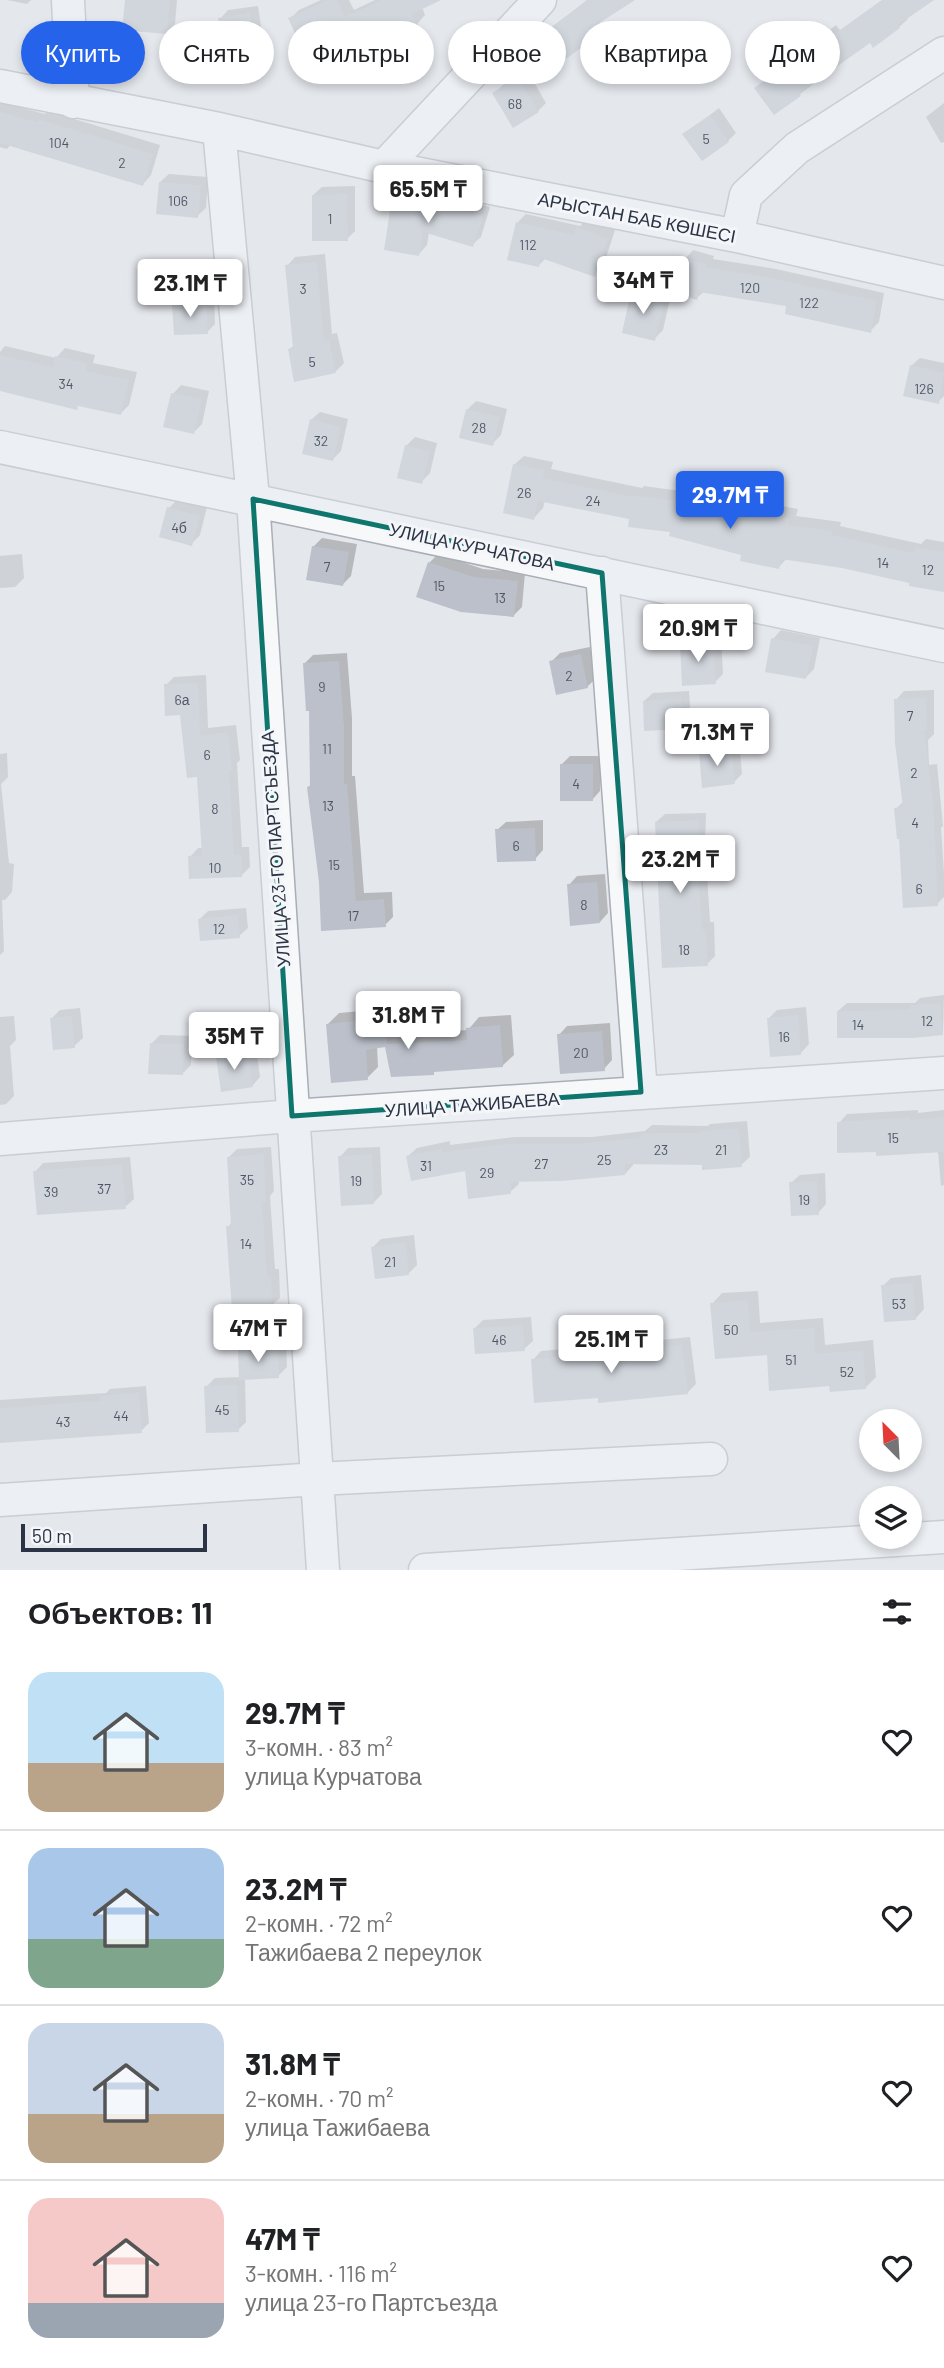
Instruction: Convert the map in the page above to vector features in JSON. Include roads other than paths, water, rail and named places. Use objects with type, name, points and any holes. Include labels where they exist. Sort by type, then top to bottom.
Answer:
[{"type":"street","points":[[68,0],[73,102]]},
{"type":"street","points":[[384,167],[541,0]]},
{"type":"street","points":[[737,236],[746,195],[797,148],[944,53]]},
{"type":"street","name":"АРЫСТАН БАБ КӨШЕСІ","points":[[0,86],[219,129],[384,167],[737,236],[944,283]]},
{"type":"street","name":"УЛИЦА 23-ГО ПАРТСЪЕЗДА","points":[[219,129],[253,499],[323,1570]]},
{"type":"street","name":"УЛИЦА КУРЧАТОВА","points":[[0,447],[944,646]]},
{"type":"street","points":[[603,573],[641,1092]]},
{"type":"street","name":"УЛИЦА ТАЖИБАЕВА","points":[[0,1139],[292,1116],[944,1073]]},
{"type":"street","points":[[0,1500],[317,1479],[711,1459]]},
{"type":"street","points":[[425,1570],[944,1537]]}]
